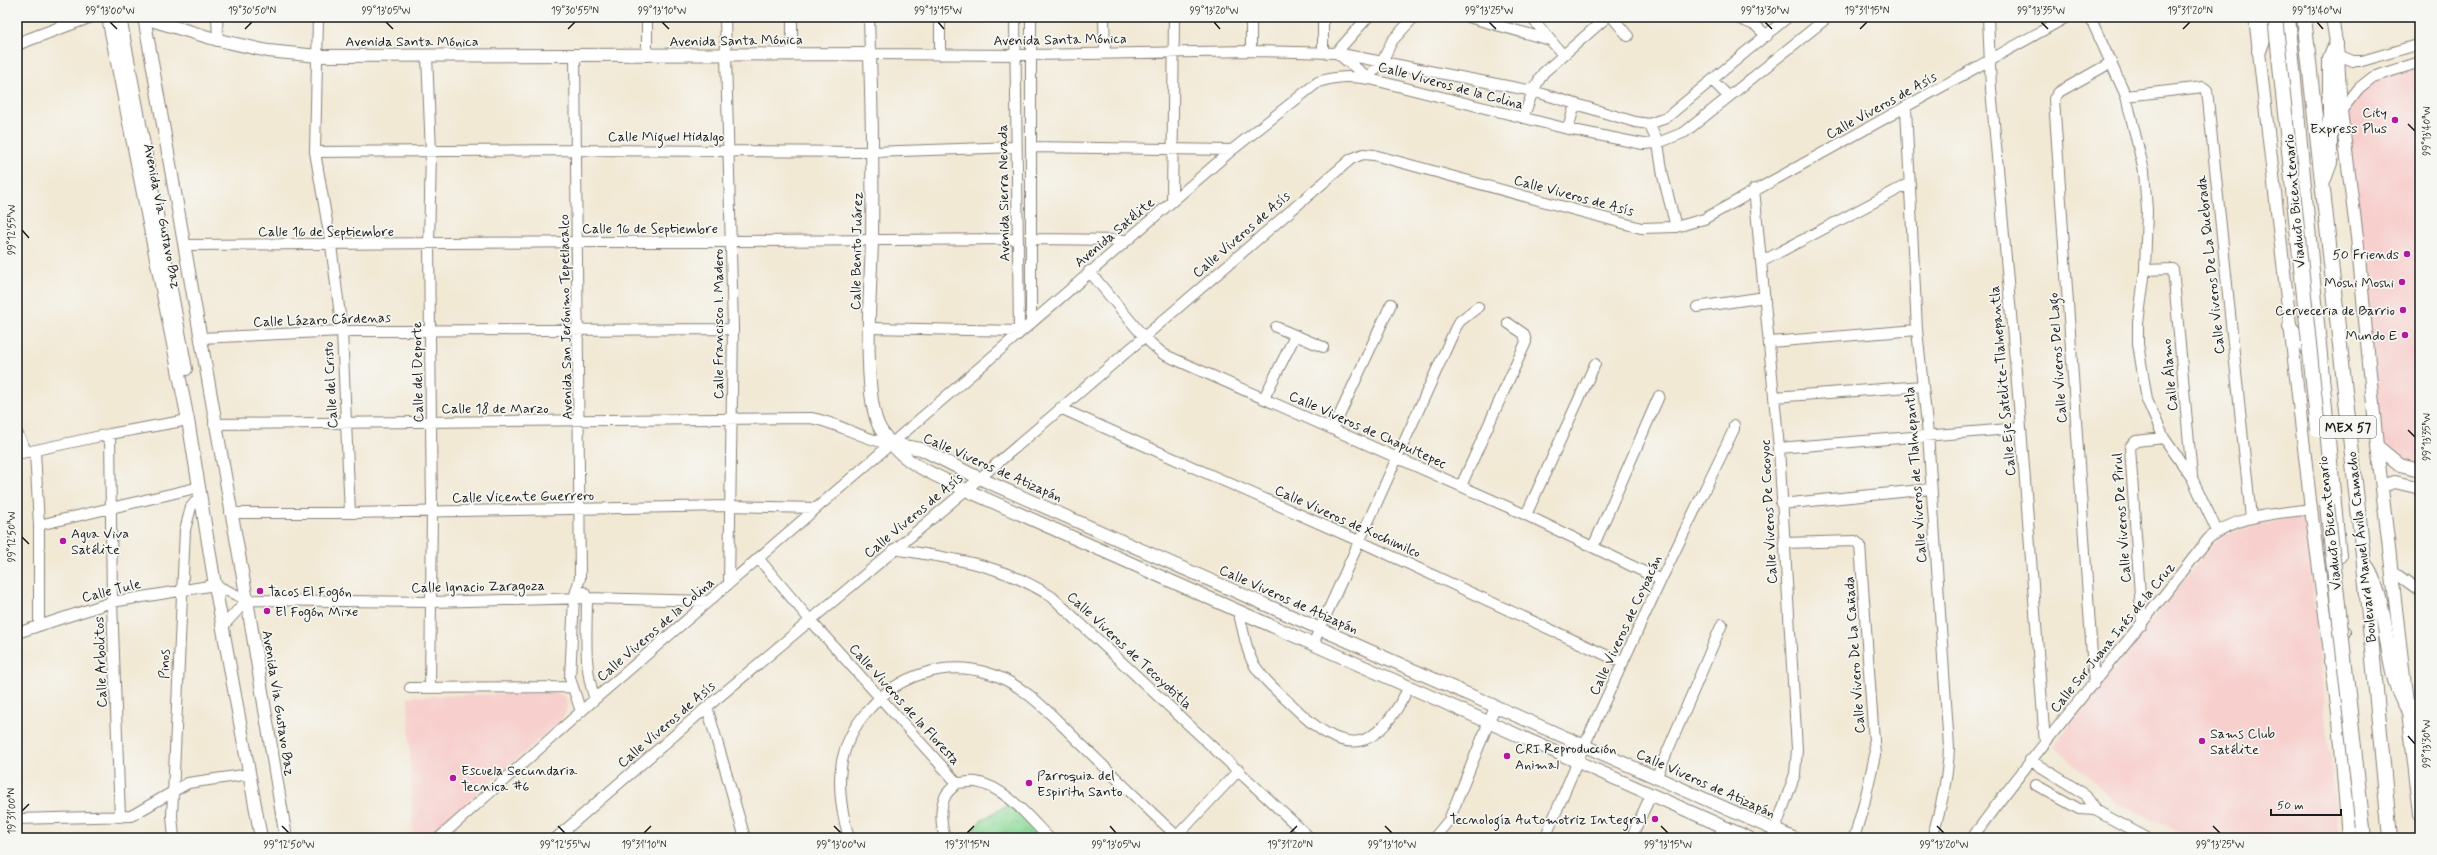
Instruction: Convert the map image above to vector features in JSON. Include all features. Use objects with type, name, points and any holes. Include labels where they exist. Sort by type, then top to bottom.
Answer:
[{"type":"highway","points":[[2259,51],[2271,17]]},
{"type":"highway","name":"Viaducto Bicentenario","points":[[2275,17],[2302,289],[2364,838]]},
{"type":"highway","name":"Boulevard Manuel Ávila Camacho","points":[[2288,17],[2346,626],[2370,838]]},
{"type":"highway","name":"Boulevard Manuel Ávila Camacho","points":[[2304,17],[2364,564],[2390,838]]},
{"type":"highway","points":[[2322,183],[2330,163],[2330,59],[2337,49]]},
{"type":"highway","points":[[2290,327],[2322,366]]},
{"type":"highway","points":[[2364,564],[2376,582],[2398,694],[2408,716]]},
{"type":"highway","points":[[2331,661],[2346,626]]},
{"type":"highway","points":[[2353,838],[2357,769]]},
{"type":"main road","points":[[17,44],[89,17]]},
{"type":"main road","name":"Avenida Via Gustavo Baz","points":[[108,17],[188,420],[215,585],[261,838]]},
{"type":"main road","name":"Avenida Via Gustavo Baz","points":[[120,17],[189,384],[188,420]]},
{"type":"main road","name":"Avenida Via Gustavo Baz","points":[[136,17],[202,381],[211,409]]},
{"type":"main road","name":"Avenida Santa Mónica","points":[[141,17],[218,40],[268,51],[318,56],[870,54]]},
{"type":"main road","name":"Avenida Via Gustavo Baz","points":[[144,17],[185,245],[211,409],[247,600],[286,838]]},
{"type":"main road","points":[[2255,17],[2310,509],[2339,720],[2348,838]]},
{"type":"main road","name":"Boulevard Manuel Ávila Camacho","points":[[2332,17],[2337,49],[2341,111],[2355,222],[2376,446],[2382,486],[2420,814]]},
{"type":"main road","name":"Calle Benito Juárez","points":[[870,54],[873,152],[869,328],[872,405],[880,429],[891,444]]},
{"type":"main road","points":[[891,444],[900,455],[908,461],[966,490],[1651,795],[1720,832],[1749,838]]},
{"type":"main road","name":"Calle Viveros de Atizapán","points":[[891,444],[921,449],[979,478],[1794,838]]},
{"type":"main road","points":[[2376,446],[2400,465],[2420,470]]},
{"type":"main road","points":[[2382,486],[2394,482],[2420,488]]},
{"type":"main road","points":[[2345,838],[2346,819]]},
{"type":"street","points":[[217,17],[218,40]]},
{"type":"street","name":"Calle del Cristo","points":[[318,17],[315,152],[331,245],[342,331],[350,513]]},
{"type":"street","points":[[647,17],[647,56]]},
{"type":"street","name":"Calle Francisco I. Madero","points":[[725,17],[730,151],[733,328],[729,506],[729,583]]},
{"type":"street","points":[[792,17],[792,54]]},
{"type":"street","points":[[869,17],[870,54]]},
{"type":"street","points":[[940,17],[940,55]]},
{"type":"street","name":"Avenida Sierra Nevada","points":[[1015,17],[1019,331]]},
{"type":"street","name":"Avenida Sierra Nevada","points":[[1031,17],[1031,321]]},
{"type":"street","points":[[1104,17],[1105,53]]},
{"type":"street","points":[[1172,202],[1174,17]]},
{"type":"street","points":[[1250,17],[1251,51]]},
{"type":"street","points":[[1323,17],[1323,53]]},
{"type":"street","points":[[1336,53],[1368,17]]},
{"type":"street","points":[[1370,79],[1375,68],[1383,60],[1392,41],[1414,17]]},
{"type":"street","points":[[1468,17],[1550,40]]},
{"type":"street","points":[[1531,17],[1563,55]]},
{"type":"street","points":[[1523,118],[1533,91],[1543,74],[1606,17]]},
{"type":"street","points":[[1612,17],[1628,36]]},
{"type":"street","points":[[1734,17],[1755,25],[1766,36]]},
{"type":"street","points":[[1676,227],[1662,176],[1658,144],[1649,124],[1666,118],[1766,36],[1777,21],[1788,17]]},
{"type":"street","name":"Calle Viveros de la Colina","points":[[1336,53],[1370,79],[1568,129],[1627,142],[1658,144],[1685,132],[1828,17]]},
{"type":"street","name":"Calle Eje Satelite-Tlalnepantla","points":[[1988,17],[1991,58],[1991,89],[2021,428],[2045,743]]},
{"type":"street","name":"Calle Viveros de Asís","points":[[556,838],[707,707],[966,490],[1143,336],[1351,159],[1363,154],[1374,155],[1641,228],[1676,227],[1704,219],[1754,189],[1906,108],[1991,58],[2067,17]]},
{"type":"street","points":[[2090,17],[2112,62],[2126,96],[2144,171],[2147,210],[2145,270],[2138,323],[2139,361],[2147,400],[2164,438],[2192,478],[2217,531]]},
{"type":"street","points":[[2337,49],[2353,60],[2362,61],[2420,44]]},
{"type":"street","name":"Avenida Santa Mónica","points":[[870,54],[1031,55],[1251,51],[1336,53]]},
{"type":"street","name":"Calle Viveros de la Colina","points":[[1336,53],[1383,60],[1533,91],[1635,122],[1649,124]]},
{"type":"street","name":"Calle del Deporte","points":[[427,56],[431,152],[429,244],[432,511],[430,688]]},
{"type":"street","name":"Avenida San Jerónimo Tepetlacalco","points":[[575,56],[580,421],[580,578],[574,598],[570,678],[580,712]]},
{"type":"street","name":"Calle Viveros Del Lago","points":[[2094,684],[2054,98],[2059,92],[2112,62]]},
{"type":"street","points":[[2341,111],[2360,88],[2373,78],[2420,62]]},
{"type":"street","name":"Avenida Satélite","points":[[891,444],[1019,331],[1232,150],[1318,82],[1333,77],[1351,76],[1370,79]]},
{"type":"street","points":[[1713,81],[1728,96]]},
{"type":"street","name":"Calle Viveros De La Quebrada","points":[[2126,96],[2203,87],[2207,90],[2251,518]]},
{"type":"street","points":[[1568,129],[1575,104]]},
{"type":"street","name":"Calle Viveros de Tlalnepantla","points":[[1906,108],[1917,330],[1928,434],[1948,747],[1948,774],[1944,799],[1932,838]]},
{"type":"street","name":"Calle Miguel Hidalgo","points":[[315,152],[577,150],[873,152],[1016,147]]},
{"type":"street","points":[[1031,147],[1232,150]]},
{"type":"street","points":[[1761,262],[1910,183]]},
{"type":"street","name":"Calle Viveros De Cocoyoc","points":[[1754,189],[1779,448],[1781,504],[1797,749],[1795,774],[1775,830]]},
{"type":"street","name":"Calle 16 de Septiembre","points":[[185,245],[578,242],[872,242],[1018,239]]},
{"type":"street","points":[[1031,239],[1126,240]]},
{"type":"street","name":"Calle Álamo","points":[[2145,270],[2173,269],[2192,478]]},
{"type":"street","name":"Calle Viveros de Chapultepec","points":[[1089,272],[1143,336],[1163,354],[1526,515],[1661,580]]},
{"type":"street","points":[[1697,307],[1765,297]]},
{"type":"street","points":[[1332,429],[1391,304]]},
{"type":"street","points":[[1313,644],[1396,457],[1456,328],[1460,321],[1478,307]]},
{"type":"street","points":[[1461,486],[1526,342],[1524,334],[1508,323]]},
{"type":"street","points":[[1276,327],[1323,348]]},
{"type":"street","name":"Calle Lázaro Cárdenas","points":[[200,338],[342,331],[733,328]]},
{"type":"street","points":[[869,328],[1019,331]]},
{"type":"street","points":[[1769,342],[1917,330]]},
{"type":"street","points":[[1264,398],[1295,336]]},
{"type":"street","points":[[1526,515],[1595,364]]},
{"type":"street","points":[[1774,398],[1923,386]]},
{"type":"street","points":[[1593,547],[1659,396]]},
{"type":"street","name":"Calle Viveros de Xochimilco","points":[[1060,408],[1359,541],[1623,663]]},
{"type":"street","name":"Calle 18 de Marzo","points":[[214,424],[811,418],[843,426],[873,441],[891,444]]},
{"type":"street","points":[[26,452],[110,434],[188,420]]},
{"type":"street","name":"Calle Viveros de Coyoacán","points":[[1545,838],[1584,746],[1661,580],[1734,429],[1734,425]]},
{"type":"street","points":[[1779,448],[1928,434],[2021,428]]},
{"type":"street","points":[[17,433],[26,452],[39,526],[39,626]]},
{"type":"street","name":"Calle Arbolitos","points":[[110,434],[112,602],[120,817]]},
{"type":"street","name":"Calle Viveros De Pirul","points":[[2142,625],[2130,447],[2136,441],[2164,438]]},
{"type":"street","name":"Calle Viveros de la Colina","points":[[439,838],[580,712],[891,444]]},
{"type":"street","points":[[1781,504],[1931,489]]},
{"type":"street","points":[[39,526],[111,509],[200,491]]},
{"type":"street","name":"Pinos","points":[[174,838],[174,790],[181,589],[185,530],[191,507],[200,491]]},
{"type":"street","name":"Calle Vicente Guerrero","points":[[230,513],[350,513],[729,506],[816,508]]},
{"type":"street","name":"Calle Sor Juana Inés de la Cruz","points":[[1972,838],[2030,760],[2142,625],[2208,539],[2217,531],[2251,518],[2310,509]]},
{"type":"street","name":"Calle Vivero De La Cañada","points":[[1784,543],[1855,541],[1860,545],[1875,755],[1864,804],[1854,838]]},
{"type":"street","name":"Calle Viveros de Tecoyotitla","points":[[894,549],[962,560],[993,568],[1027,581],[1052,597],[1310,838]]},
{"type":"street","name":"Calle Viveros de la Floresta","points":[[758,558],[810,620],[957,783],[975,782],[993,788],[1010,800],[1049,838]]},
{"type":"street","points":[[2392,570],[2420,591]]},
{"type":"street","name":"Avenida San Jerónimo Tepetlacalco","points":[[580,578],[587,598],[587,664],[589,683],[595,699]]},
{"type":"street","name":"Calle Tule","points":[[17,634],[112,602],[181,589],[215,585]]},
{"type":"street","name":"Calle Ignacio Zaragoza","points":[[215,585],[247,600],[431,602],[587,598],[709,601]]},
{"type":"street","points":[[223,626],[247,600]]},
{"type":"street","points":[[1238,611],[1252,659],[1260,674],[1304,717],[1322,731],[1345,743],[1364,740],[1382,730],[1396,712],[1409,687]]},
{"type":"street","points":[[1656,778],[1722,624]]},
{"type":"street","points":[[849,838],[840,801],[839,775],[845,750],[859,720],[880,697],[917,674],[938,669],[963,668],[989,673],[1020,689],[1049,713],[1177,837],[1238,770]]},
{"type":"street","points":[[410,688],[572,687]]},
{"type":"street","points":[[2420,702],[2408,716],[2420,738]]},
{"type":"street","points":[[707,707],[745,838]]},
{"type":"street","points":[[1434,838],[1449,820],[1496,707]]},
{"type":"street","points":[[2030,760],[2086,795],[2095,810]]},
{"type":"street","points":[[17,819],[131,816],[188,783],[250,774]]},
{"type":"street","points":[[945,838],[941,828],[942,812],[946,795],[957,783]]},
{"type":"street","points":[[2036,785],[2079,809],[2095,810],[2147,838]]},
{"type":"street","points":[[1631,838],[1651,795]]},
{"type":"shaded area","name":"Mundo E","points":[[2420,62],[2420,470],[2377,446],[2341,111],[2359,88]]},
{"type":"shaded area","points":[[2305,514],[2338,834],[2307,838],[2195,838],[2117,803],[2054,745],[2213,544],[2230,532]]},
{"type":"shaded area","name":"Escuela Secundaria Tecnica #6","points":[[554,692],[566,697],[568,707],[563,718],[427,838],[413,838],[408,697]]},
{"type":"green space","points":[[1004,807],[1014,807],[1047,838],[966,838],[980,821]]},
{"type":"place","name":"City Express Plus","points":[[2395,120]]},
{"type":"place","name":"50 Friends","points":[[2407,254]]},
{"type":"place","name":"Moshi Moshi","points":[[2402,282]]},
{"type":"place","name":"Cerveceria de Barrio","points":[[2403,310]]},
{"type":"place","name":"Mundo E","points":[[2405,335]]},
{"type":"place","name":"Agua Viva Satélite","points":[[63,541]]},
{"type":"place","name":"Tacos El Fogón","points":[[260,591]]},
{"type":"place","name":"El Fogón Mixe","points":[[267,611]]},
{"type":"place","name":"Sams Club Satélite","points":[[2202,741]]},
{"type":"place","name":"CRI Reproducción Animal","points":[[1507,756]]},
{"type":"place","name":"Escuela Secundaria Tecnica #6","points":[[453,778]]},
{"type":"place","name":"Parroquia del Espiritu Santo","points":[[1029,783]]},
{"type":"place","name":"Tecnología Automotriz Integral","points":[[1655,819]]}]
